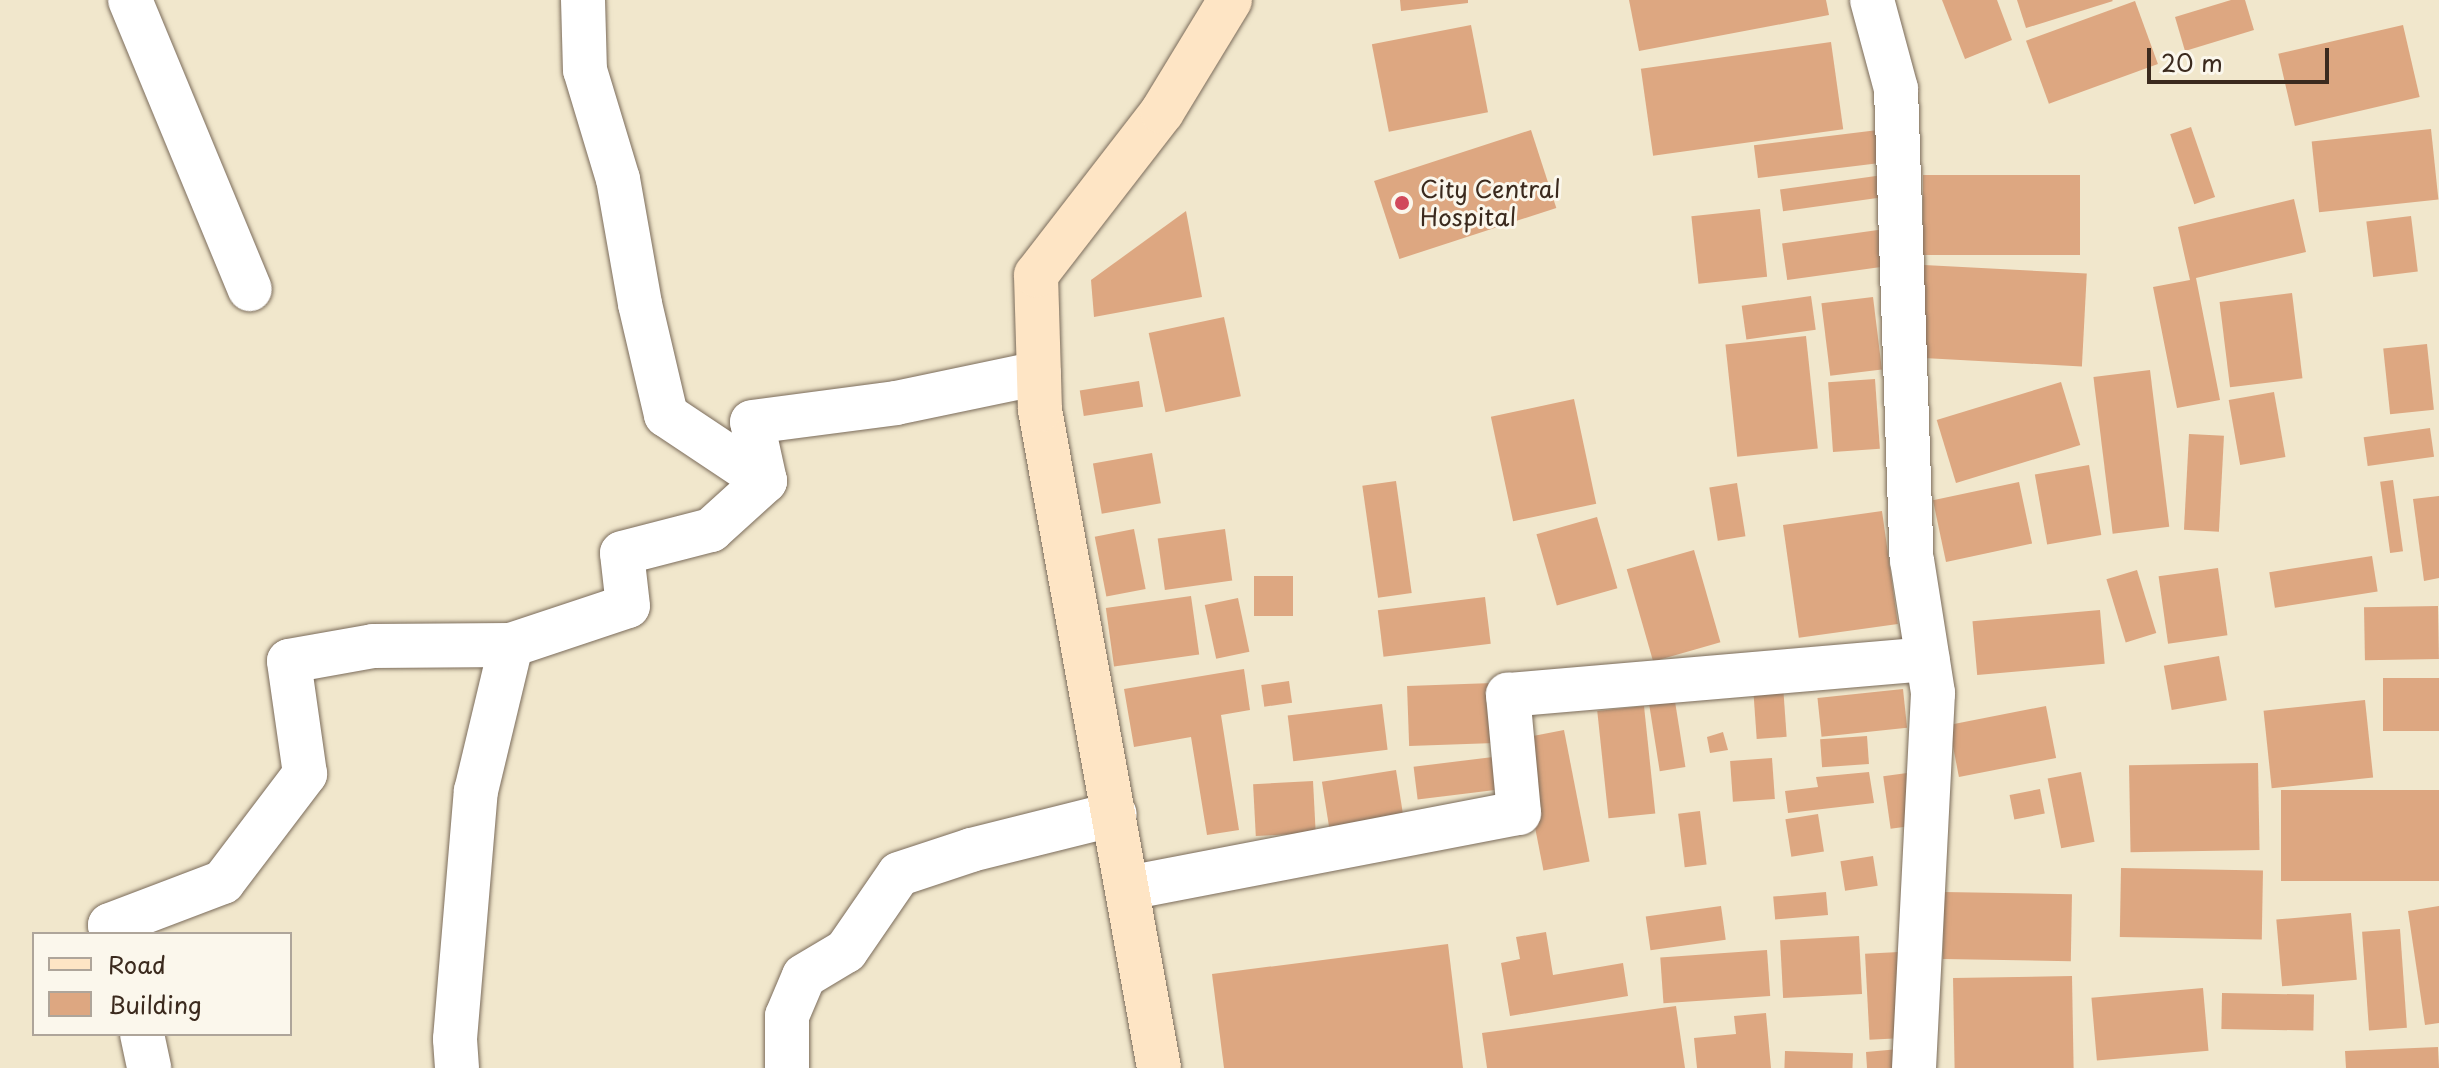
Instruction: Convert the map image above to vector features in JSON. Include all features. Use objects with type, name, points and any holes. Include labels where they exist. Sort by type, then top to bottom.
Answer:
[{"type":"main road","points":[[1159,1068],[1040,410],[1036,275],[1162,112],[1230,0]]},
{"type":"street","points":[[130,0],[250,289]]},
{"type":"street","points":[[583,0],[585,70],[618,179],[640,304],[666,415],[765,481]]},
{"type":"street","points":[[1872,0],[1896,89],[1912,560],[1933,693],[1914,1068]]},
{"type":"street","points":[[765,481],[752,422],[896,403],[1039,373]]},
{"type":"street","points":[[112,932],[110,925],[223,882],[305,774],[289,661],[373,646],[511,645],[628,606],[622,553],[711,530],[765,481]]},
{"type":"street","points":[[457,1068],[455,1039],[476,791],[511,645]]},
{"type":"street","points":[[1128,888],[1519,813],[1508,695],[1927,659]]},
{"type":"street","points":[[787,1068],[787,1016],[804,976],[846,951],[899,874],[971,850],[1115,814]]},
{"type":"street","points":[[142,1036],[149,1068]]},
{"type":"building","points":[[1400,0],[1468,0],[1468,3],[1401,11]]},
{"type":"building","points":[[1629,0],[1826,0],[1829,15],[1639,51]]},
{"type":"building","points":[[1942,0],[1997,0],[2012,40],[1965,59]]},
{"type":"building","points":[[2017,0],[2112,0],[2113,1],[2026,28]]},
{"type":"building","points":[[2231,0],[2245,0],[2254,30],[2185,51],[2175,17]]},
{"type":"building","points":[[2135,1],[2158,64],[2049,104],[2026,41]]},
{"type":"building","points":[[1471,25],[1488,112],[1389,132],[1372,44]]},
{"type":"building","points":[[2403,25],[2420,97],[2295,126],[2278,54]]},
{"type":"building","points":[[1831,42],[1843,129],[1653,156],[1641,69]]},
{"type":"building","points":[[2191,127],[2215,197],[2194,204],[2170,134]]},
{"type":"building","points":[[2431,129],[2438,200],[2319,212],[2312,142]]},
{"type":"building","points":[[1531,130],[1556,208],[1399,259],[1374,181]]},
{"type":"building","points":[[1878,130],[1882,163],[1758,178],[1754,145]]},
{"type":"building","points":[[1883,175],[1886,197],[1783,211],[1780,189]]},
{"type":"building","points":[[1923,175],[2080,175],[2080,255],[1923,255]]},
{"type":"building","points":[[2294,199],[2306,252],[2196,278],[2220,400],[2177,408],[2153,287],[2190,280],[2178,227]]},
{"type":"building","points":[[1760,209],[1767,277],[1698,284],[1691,216]]},
{"type":"building","points":[[1186,211],[1202,297],[1094,317],[1091,280]]},
{"type":"building","points":[[2411,216],[2418,272],[2373,277],[2366,221]]},
{"type":"building","points":[[1892,228],[1897,265],[1787,280],[1782,243]]},
{"type":"building","points":[[1924,265],[2087,274],[2082,366],[1919,358]]},
{"type":"building","points":[[2292,293],[2302,378],[2230,387],[2220,302]]},
{"type":"building","points":[[1811,296],[1816,330],[1746,339],[1742,306]]},
{"type":"building","points":[[1873,297],[1882,369],[1830,376],[1821,303]]},
{"type":"building","points":[[1224,317],[1241,396],[1166,412],[1149,333]]},
{"type":"building","points":[[1806,336],[1818,448],[1737,457],[1725,344]]},
{"type":"building","points":[[2427,344],[2434,410],[2390,414],[2383,349]]},
{"type":"building","points":[[2150,370],[2169,527],[2113,534],[2093,377]]},
{"type":"building","points":[[1875,379],[1880,449],[1833,452],[1828,382]]},
{"type":"building","points":[[1139,381],[1143,407],[1084,416],[1080,390]]},
{"type":"building","points":[[2061,382],[2080,445],[1956,483],[1937,420]]},
{"type":"building","points":[[2274,392],[2285,457],[2240,465],[2229,400]]},
{"type":"building","points":[[1574,399],[1596,504],[1513,521],[1491,417]]},
{"type":"building","points":[[2430,428],[2434,457],[2368,466],[2364,437]]},
{"type":"building","points":[[2189,434],[2224,436],[2219,532],[2184,530]]},
{"type":"building","points":[[1152,453],[1161,503],[1102,514],[1093,463]]},
{"type":"building","points":[[2089,465],[2101,535],[2047,544],[2035,475]]},
{"type":"building","points":[[2393,480],[2403,551],[2390,553],[2380,482]]},
{"type":"building","points":[[1396,481],[1412,593],[1378,598],[1362,486]]},
{"type":"building","points":[[2019,482],[2032,544],[1946,562],[1933,500]]},
{"type":"building","points":[[1737,483],[1745,536],[1718,541],[1709,487]]},
{"type":"building","points":[[2439,496],[2439,578],[2424,581],[2413,499]]},
{"type":"building","points":[[1882,511],[1898,624],[1799,638],[1783,525]]},
{"type":"building","points":[[1597,517],[1617,588],[1557,605],[1536,534]]},
{"type":"building","points":[[1134,529],[1146,589],[1106,597],[1095,537]]},
{"type":"building","points":[[1225,529],[1232,580],[1165,590],[1158,538]]},
{"type":"building","points":[[1694,550],[1720,642],[1653,662],[1627,569]]},
{"type":"building","points":[[2372,556],[2378,592],[2275,608],[2269,572]]},
{"type":"building","points":[[2218,568],[2227,635],[2168,644],[2159,576]]},
{"type":"building","points":[[2137,570],[2156,633],[2126,642],[2106,579]]},
{"type":"building","points":[[1254,576],[1293,576],[1293,616],[1254,616]]},
{"type":"building","points":[[1191,596],[1199,654],[1114,666],[1106,608]]},
{"type":"building","points":[[1485,597],[1491,644],[1384,657],[1378,610]]},
{"type":"building","points":[[1238,598],[1249,652],[1216,659],[1205,605]]},
{"type":"building","points":[[2438,606],[2439,659],[2365,660],[2364,607]]},
{"type":"building","points":[[2100,610],[2105,664],[1977,675],[1972,621]]},
{"type":"building","points":[[2219,656],[2227,700],[2172,710],[2164,666]]},
{"type":"building","points":[[1244,669],[1250,710],[1221,715],[1239,830],[1207,835],[1191,737],[1134,747],[1124,689]]},
{"type":"building","points":[[2383,678],[2439,678],[2439,731],[2383,731]]},
{"type":"building","points":[[1289,681],[1292,703],[1264,707],[1261,685]]},
{"type":"building","points":[[1493,683],[1495,743],[1409,746],[1407,686]]},
{"type":"building","points":[[1783,685],[1787,737],[1757,739],[1753,687]]},
{"type":"building","points":[[1903,689],[1907,728],[1822,737],[1817,698]]},
{"type":"building","points":[[1674,695],[1685,767],[1660,771],[1648,699]]},
{"type":"building","points":[[2365,700],[2373,778],[2272,788],[2264,711]]},
{"type":"building","points":[[1382,704],[1388,750],[1293,761],[1288,716]]},
{"type":"building","points":[[1644,706],[1655,813],[1609,818],[1597,711]]},
{"type":"building","points":[[2046,706],[2056,758],[1959,777],[1949,725]]},
{"type":"building","points":[[1564,730],[1590,862],[1543,871],[1518,739]]},
{"type":"building","points":[[1723,732],[1728,750],[1710,753],[1707,737]]},
{"type":"building","points":[[1867,736],[1869,764],[1822,767],[1820,739]]},
{"type":"building","points":[[1493,757],[1497,790],[1418,800],[1414,767]]},
{"type":"building","points":[[1772,758],[1775,799],[1733,802],[1730,761]]},
{"type":"building","points":[[2258,763],[2260,850],[2131,852],[2129,765]]},
{"type":"building","points":[[1396,770],[1405,828],[1331,840],[1322,782]]},
{"type":"building","points":[[1869,772],[1874,803],[1788,813],[1785,791],[1818,787],[1816,777]]},
{"type":"building","points":[[2081,772],[2095,842],[2061,848],[2048,778]]},
{"type":"building","points":[[1907,773],[1914,825],[1891,829],[1883,776]]},
{"type":"building","points":[[1313,781],[1316,833],[1256,836],[1253,784]]},
{"type":"building","points":[[2040,789],[2045,814],[2014,819],[2010,795]]},
{"type":"building","points":[[2281,790],[2439,790],[2439,881],[2281,881]]},
{"type":"building","points":[[1700,811],[1707,865],[1685,867],[1678,814]]},
{"type":"building","points":[[1818,814],[1824,852],[1791,857],[1785,819]]},
{"type":"building","points":[[1873,856],[1878,886],[1845,891],[1840,861]]},
{"type":"building","points":[[2121,868],[2263,870],[2262,939],[2120,937]]},
{"type":"building","points":[[1826,892],[1828,915],[1775,920],[1773,897]]},
{"type":"building","points":[[1944,892],[2072,894],[2071,961],[1943,959]]},
{"type":"building","points":[[1721,906],[1726,940],[1650,950],[1646,917]]},
{"type":"building","points":[[2439,906],[2439,1023],[2425,1025],[2408,911]]},
{"type":"building","points":[[2351,913],[2357,980],[2282,986],[2276,920]]},
{"type":"building","points":[[2400,929],[2407,1028],[2369,1030],[2362,932]]},
{"type":"building","points":[[1546,932],[1553,975],[1623,963],[1628,996],[1510,1016],[1501,963],[1520,959],[1516,937]]},
{"type":"building","points":[[1859,936],[1862,994],[1783,998],[1780,940]]},
{"type":"building","points":[[1448,944],[1463,1068],[1224,1068],[1212,974]]},
{"type":"building","points":[[1767,950],[1770,996],[1663,1003],[1660,957]]},
{"type":"building","points":[[1899,952],[1904,1038],[1870,1040],[1865,954]]},
{"type":"building","points":[[2072,976],[2074,1068],[1955,1068],[1953,978]]},
{"type":"building","points":[[2203,988],[2208,1051],[2097,1061],[2091,998]]},
{"type":"building","points":[[2222,993],[2314,995],[2313,1031],[2221,1029]]},
{"type":"building","points":[[1676,1006],[1685,1068],[1487,1068],[1482,1033]]},
{"type":"building","points":[[1766,1013],[1771,1068],[1697,1068],[1694,1038],[1736,1034],[1734,1016]]},
{"type":"building","points":[[2438,1047],[2439,1068],[2346,1068],[2345,1051]]},
{"type":"building","points":[[1899,1049],[1901,1068],[1867,1068],[1866,1052]]},
{"type":"building","points":[[1785,1051],[1853,1053],[1852,1068],[1784,1068]]},
{"type":"place","name":"City Central Hospital","points":[[1402,203]]}]
